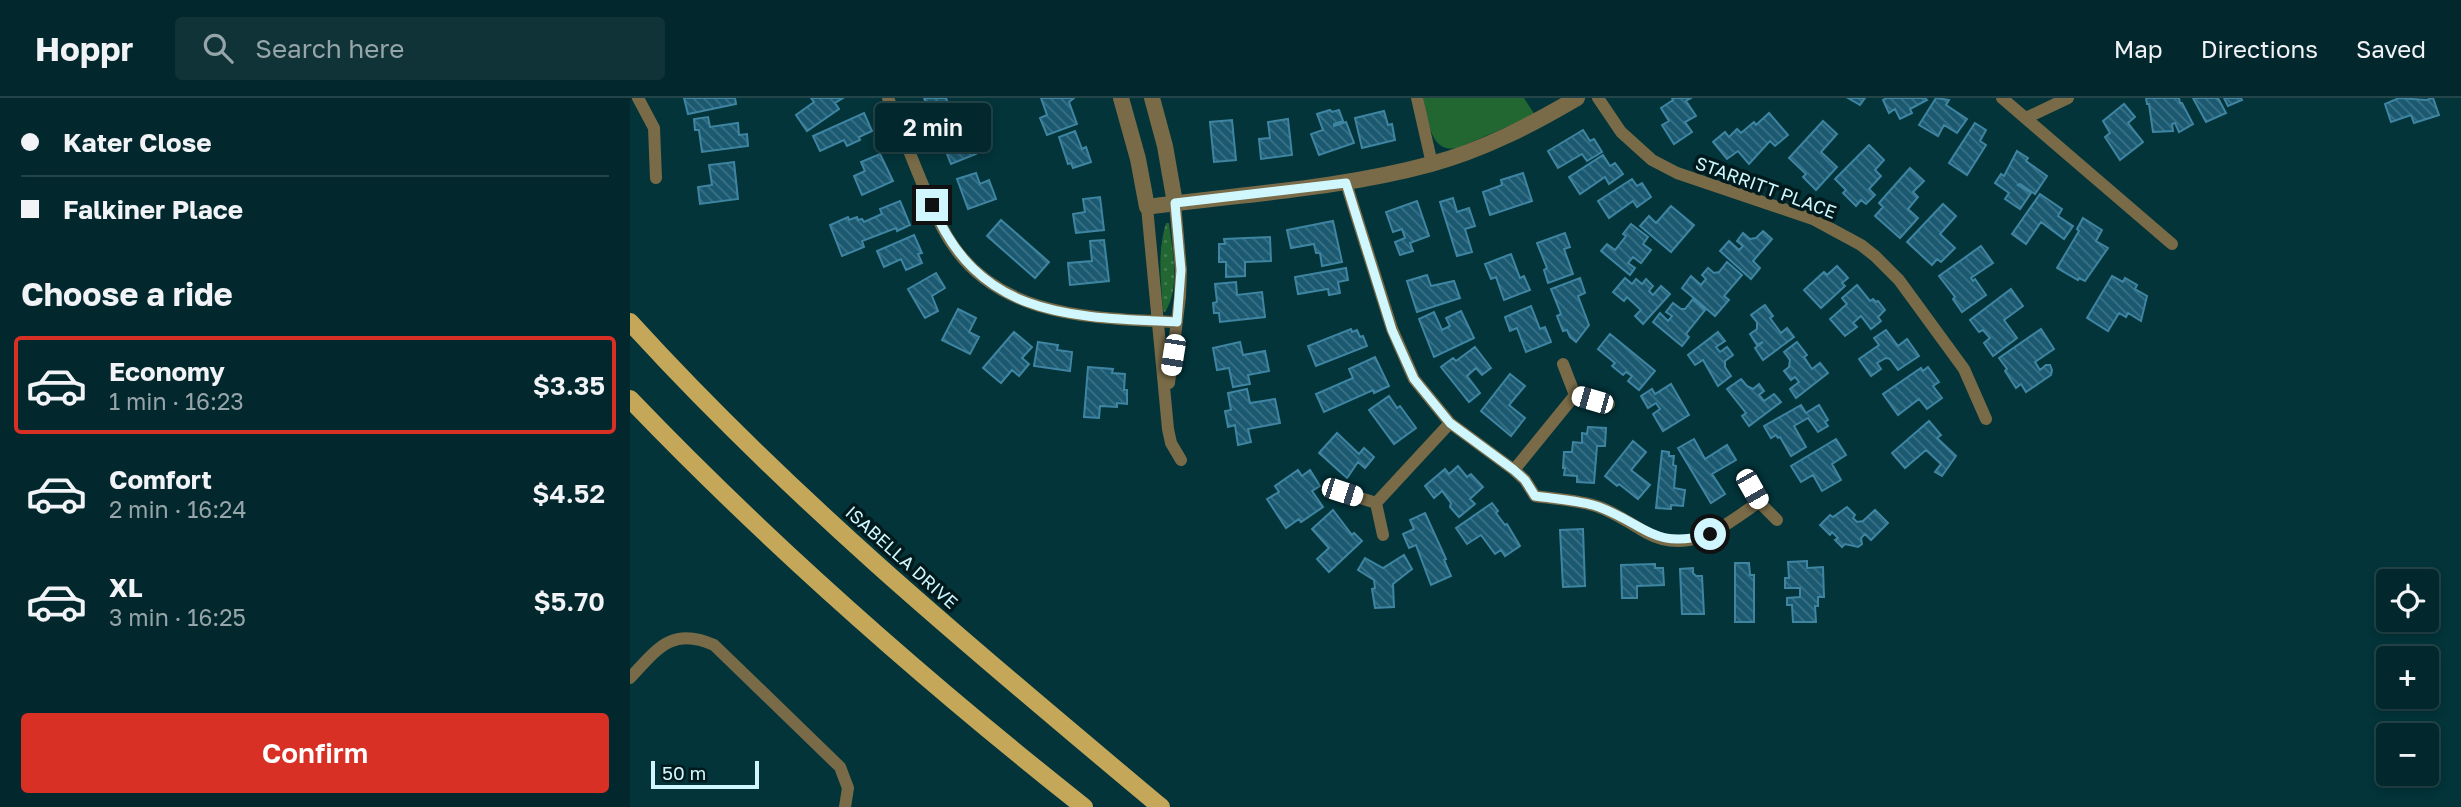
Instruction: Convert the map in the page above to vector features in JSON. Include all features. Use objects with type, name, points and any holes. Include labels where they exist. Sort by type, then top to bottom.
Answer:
[{"type":"main road","name":"ISABELLA DRIVE","points":[[630,322],[796,492],[920,603],[1161,807]]},
{"type":"main road","points":[[630,399],[744,513],[869,627],[992,733],[1084,807]]},
{"type":"street","points":[[638,98],[654,128],[656,178]]},
{"type":"street","points":[[888,98],[942,227],[956,251],[976,272],[1014,298],[1044,309],[1076,315],[1177,322]]},
{"type":"street","points":[[1121,98],[1147,207],[1171,443],[1181,460]]},
{"type":"street","points":[[1153,98],[1175,203],[1181,270],[1166,401]]},
{"type":"street","points":[[1417,98],[1432,164]]},
{"type":"street","points":[[1147,207],[1346,183],[1432,164],[1489,144],[1532,124],[1577,98]]},
{"type":"street","name":"STARRITT PLACE","points":[[1598,98],[1621,132],[1652,160],[1677,173],[1813,219],[1851,239],[1875,256],[1899,280],[1964,369],[1986,419]]},
{"type":"street","points":[[2003,98],[2172,244]]},
{"type":"street","points":[[2026,118],[2068,98]]},
{"type":"street","points":[[1346,183],[1405,363],[1425,395],[1450,423],[1514,470],[1525,480],[1535,496],[1597,506],[1650,535],[1669,540],[1690,540],[1710,534],[1759,502]]},
{"type":"street","points":[[1563,364],[1575,395]]},
{"type":"street","points":[[1514,470],[1575,395]]},
{"type":"street","points":[[1575,395],[1609,404]]},
{"type":"street","points":[[1376,503],[1450,423]]},
{"type":"street","points":[[1745,475],[1759,502],[1777,520]]},
{"type":"street","points":[[1342,492],[1376,503]]},
{"type":"street","points":[[1376,503],[1382,535]]},
{"type":"street","points":[[630,678],[660,646],[671,640],[697,637],[714,645],[840,767],[848,788],[845,807]]},
{"type":"green space","points":[[1423,98],[1524,98],[1535,115],[1450,149],[1442,147],[1432,134]]},
{"type":"green space","points":[[1166,223],[1169,223],[1174,280],[1173,292],[1165,312],[1160,267]]},
{"type":"building","points":[[684,98],[735,98],[736,104],[688,114]]},
{"type":"building","points":[[811,98],[843,98],[835,103],[839,109],[807,131],[796,115],[814,102]]},
{"type":"building","points":[[924,98],[946,98],[948,104],[929,111]]},
{"type":"building","points":[[1041,98],[1074,98],[1069,102],[1077,124],[1047,135],[1040,118],[1047,115]]},
{"type":"building","points":[[1672,98],[1691,98],[1686,101],[1696,116],[1685,122],[1692,132],[1674,144],[1662,125],[1669,121],[1661,108],[1673,100]]},
{"type":"building","points":[[1848,98],[1865,98],[1860,105]]},
{"type":"building","points":[[1936,98],[1949,100],[1946,105],[1967,119],[1957,133],[1944,125],[1938,136],[1919,125]]},
{"type":"building","points":[[2146,98],[2179,98],[2193,124],[2179,132],[2175,123],[2172,124],[2173,131],[2153,132]]},
{"type":"building","points":[[2193,98],[2218,98],[2226,113],[2206,122]]},
{"type":"building","points":[[2224,98],[2241,98],[2242,100],[2228,106]]},
{"type":"building","points":[[2399,98],[2433,98],[2439,115],[2414,123],[2411,115],[2391,122],[2385,104]]},
{"type":"building","points":[[1883,100],[1927,100],[1910,109],[1912,113],[1900,119],[1895,109],[1889,113]]},
{"type":"building","points":[[2124,104],[2135,117],[2128,123],[2143,142],[2120,160],[2105,137],[2110,133],[2103,121]]},
{"type":"building","points":[[1339,110],[1343,121],[1334,126],[1346,122],[1354,143],[1319,155],[1311,134],[1323,130],[1317,114]]},
{"type":"building","points":[[1384,111],[1388,125],[1392,124],[1395,140],[1362,148],[1355,118]]},
{"type":"building","points":[[864,113],[872,131],[847,146],[844,140],[820,151],[813,136]]},
{"type":"building","points":[[1769,113],[1788,135],[1775,146],[1770,141],[1749,164],[1738,151],[1727,159],[1713,142],[1725,132],[1729,137],[1737,129],[1741,133],[1754,122],[1756,125]]},
{"type":"building","points":[[708,117],[710,127],[738,123],[739,135],[747,134],[748,146],[702,152],[699,130],[695,130],[694,119]]},
{"type":"building","points":[[1288,119],[1292,155],[1261,159],[1259,139],[1270,138],[1268,122]]},
{"type":"building","points":[[1232,120],[1236,160],[1214,162],[1210,122]]},
{"type":"building","points":[[1823,121],[1837,134],[1821,152],[1837,167],[1816,190],[1803,177],[1806,174],[1789,158]]},
{"type":"building","points":[[1975,123],[1986,130],[1980,141],[1986,145],[1967,175],[1949,163]]},
{"type":"building","points":[[1583,130],[1590,141],[1594,139],[1602,152],[1587,161],[1582,154],[1558,168],[1548,151]]},
{"type":"building","points":[[1075,131],[1082,149],[1086,147],[1091,162],[1073,168],[1071,163],[1068,164],[1059,137]]},
{"type":"building","points":[[968,133],[976,154],[951,164],[945,149],[959,144],[957,138]]},
{"type":"building","points":[[1869,145],[1884,160],[1875,170],[1881,176],[1869,189],[1875,195],[1866,204],[1861,200],[1856,206],[1843,193],[1846,190],[1835,179]]},
{"type":"building","points":[[2017,151],[2047,176],[2035,194],[2018,185],[2031,193],[2020,209],[2005,199],[2009,193],[1995,183],[2001,174],[2004,176]]},
{"type":"building","points":[[880,154],[893,181],[862,195],[854,176],[865,171],[861,162]]},
{"type":"building","points":[[1603,155],[1610,166],[1615,163],[1623,174],[1609,184],[1605,177],[1580,194],[1569,177]]},
{"type":"building","points":[[734,162],[738,199],[700,204],[698,187],[712,185],[709,165]]},
{"type":"building","points":[[1910,168],[1924,181],[1913,192],[1918,197],[1908,209],[1918,218],[1900,238],[1875,216],[1883,207],[1879,203]]},
{"type":"building","points":[[976,173],[980,184],[989,180],[996,199],[968,209],[957,179]]},
{"type":"building","points":[[1523,173],[1532,201],[1490,215],[1483,192],[1502,185],[1501,180]]},
{"type":"building","points":[[1632,179],[1637,186],[1642,183],[1651,197],[1637,207],[1633,201],[1609,218],[1598,201]]},
{"type":"building","points":[[2040,194],[2062,209],[2058,216],[2073,226],[2064,239],[2041,222],[2026,244],[2012,234]]},
{"type":"building","points":[[1100,197],[1104,230],[1076,233],[1073,214],[1085,212],[1083,199]]},
{"type":"building","points":[[1453,198],[1457,212],[1469,208],[1475,226],[1465,229],[1472,252],[1457,256],[1440,202]]},
{"type":"building","points":[[900,201],[910,225],[862,241],[864,247],[842,256],[830,225],[848,217],[849,220],[857,217],[864,222],[882,214],[880,209]]},
{"type":"building","points":[[1417,201],[1429,236],[1410,243],[1413,251],[1400,255],[1395,242],[1405,238],[1402,229],[1393,232],[1386,212]]},
{"type":"building","points":[[1943,204],[1956,216],[1940,234],[1955,248],[1941,262],[1937,259],[1932,265],[1907,242]]},
{"type":"building","points":[[1671,206],[1694,225],[1671,252],[1640,226],[1649,216],[1656,223]]},
{"type":"building","points":[[2083,218],[2102,230],[2096,241],[2108,248],[2085,281],[2057,268],[2079,231],[2077,229]]},
{"type":"building","points":[[1001,220],[1049,262],[1035,278],[987,236]]},
{"type":"building","points":[[1333,221],[1342,262],[1322,266],[1320,253],[1316,253],[1314,244],[1291,248],[1287,230]]},
{"type":"building","points":[[1631,224],[1648,237],[1643,244],[1651,250],[1641,263],[1633,257],[1628,263],[1635,268],[1630,275],[1601,251],[1607,244],[1615,250]]},
{"type":"building","points":[[1763,231],[1772,239],[1753,261],[1760,268],[1751,279],[1720,251],[1729,241],[1739,250],[1743,246],[1737,241],[1743,233],[1750,239],[1756,238]]},
{"type":"building","points":[[1565,233],[1570,247],[1564,249],[1573,274],[1548,283],[1544,270],[1547,268],[1537,243]]},
{"type":"building","points":[[914,235],[922,253],[918,254],[922,263],[906,270],[901,259],[884,267],[877,251]]},
{"type":"building","points":[[1270,237],[1271,261],[1245,262],[1245,276],[1226,277],[1226,262],[1219,262],[1219,244],[1225,244],[1224,239]]},
{"type":"building","points":[[1104,240],[1109,281],[1070,285],[1068,263],[1092,261],[1090,241]]},
{"type":"building","points":[[1981,246],[1993,263],[1971,278],[1973,281],[1975,279],[1986,295],[1962,312],[1953,299],[1955,297],[1939,276]]},
{"type":"building","points":[[1511,254],[1520,278],[1524,276],[1530,290],[1504,300],[1496,277],[1491,279],[1485,264]]},
{"type":"building","points":[[1727,262],[1742,275],[1724,296],[1729,300],[1715,316],[1682,288],[1691,276],[1701,285],[1706,279],[1702,275],[1708,268],[1714,273],[1719,272]]},
{"type":"building","points":[[1837,266],[1848,278],[1842,283],[1845,286],[1821,308],[1804,290],[1824,272],[1827,275]]},
{"type":"building","points":[[1346,268],[1348,280],[1338,282],[1340,293],[1329,295],[1328,289],[1298,294],[1295,277]]},
{"type":"building","points":[[936,273],[945,288],[932,296],[938,311],[925,318],[908,289]]},
{"type":"building","points":[[1427,275],[1431,286],[1454,281],[1460,298],[1417,312],[1407,281]]},
{"type":"building","points":[[2112,276],[2123,282],[2125,278],[2137,285],[2135,289],[2147,296],[2141,321],[2128,313],[2126,317],[2119,313],[2108,331],[2087,318]]},
{"type":"building","points":[[1580,278],[1585,293],[1578,296],[1589,325],[1576,342],[1567,330],[1563,331],[1557,316],[1561,314],[1551,289]]},
{"type":"building","points":[[1625,278],[1632,284],[1636,279],[1642,284],[1646,279],[1653,286],[1649,291],[1653,295],[1661,286],[1670,294],[1643,324],[1635,316],[1641,310],[1627,297],[1624,301],[1613,292]]},
{"type":"building","points":[[1236,282],[1237,295],[1262,292],[1265,317],[1220,322],[1219,313],[1214,313],[1213,303],[1217,302],[1215,284]]},
{"type":"building","points":[[1857,285],[1870,301],[1878,301],[1885,310],[1878,317],[1881,321],[1871,329],[1861,316],[1853,323],[1857,327],[1845,336],[1830,319],[1847,304],[1842,298]]},
{"type":"building","points":[[2011,289],[2023,306],[2004,320],[2017,338],[1993,356],[1984,343],[1990,338],[1983,330],[1979,332],[1970,320]]},
{"type":"building","points":[[1693,299],[1705,310],[1686,334],[1689,337],[1682,346],[1653,322],[1660,313],[1668,321],[1672,316],[1666,312],[1673,303],[1685,309]]},
{"type":"building","points":[[1765,305],[1773,316],[1770,318],[1781,333],[1787,328],[1794,337],[1763,360],[1755,348],[1763,342],[1757,345],[1750,334],[1757,329],[1757,322],[1751,315]]},
{"type":"building","points":[[1531,306],[1540,329],[1545,327],[1551,342],[1526,352],[1517,328],[1510,331],[1505,317]]},
{"type":"building","points":[[958,309],[976,318],[969,332],[979,337],[970,354],[942,340]]},
{"type":"building","points":[[1461,311],[1474,338],[1434,357],[1419,319],[1434,312],[1442,330],[1450,326],[1446,318]]},
{"type":"building","points":[[1351,329],[1352,332],[1357,330],[1360,337],[1363,336],[1367,346],[1316,366],[1308,346]]},
{"type":"building","points":[[2041,329],[2054,349],[2035,362],[2040,370],[2050,365],[2051,375],[2026,392],[2021,384],[2016,388],[1999,358]]},
{"type":"building","points":[[1886,330],[1898,346],[1907,339],[1919,356],[1898,370],[1890,359],[1886,358],[1877,363],[1881,369],[1871,376],[1859,359],[1879,345],[1874,338]]},
{"type":"building","points":[[1014,332],[1032,347],[1022,358],[1029,364],[1019,376],[1012,370],[1001,383],[983,368]]},
{"type":"building","points":[[1718,332],[1725,341],[1716,347],[1720,352],[1727,347],[1733,355],[1725,361],[1725,367],[1731,376],[1718,386],[1703,360],[1695,365],[1688,355]]},
{"type":"building","points":[[1610,334],[1655,371],[1639,390],[1628,381],[1632,376],[1626,372],[1623,375],[1612,366],[1615,363],[1598,349]]},
{"type":"building","points":[[1038,342],[1058,345],[1057,350],[1072,352],[1070,371],[1034,366]]},
{"type":"building","points":[[1240,342],[1243,355],[1265,351],[1269,371],[1248,375],[1250,384],[1233,387],[1229,368],[1217,370],[1213,348]]},
{"type":"building","points":[[1797,342],[1807,355],[1804,357],[1812,369],[1820,363],[1828,373],[1796,398],[1790,389],[1799,382],[1795,377],[1791,380],[1784,371],[1789,367],[1790,360],[1784,352]]},
{"type":"building","points":[[1475,347],[1491,368],[1482,375],[1476,368],[1467,376],[1480,393],[1469,402],[1441,367],[1453,358],[1456,361]]},
{"type":"building","points":[[1375,357],[1389,386],[1374,393],[1373,390],[1324,412],[1316,394],[1353,378],[1349,369]]},
{"type":"building","points":[[1088,367],[1113,369],[1112,373],[1125,374],[1127,404],[1117,403],[1117,407],[1100,406],[1099,418],[1084,417]]},
{"type":"building","points":[[1928,367],[1939,382],[1933,386],[1942,398],[1927,409],[1919,399],[1898,415],[1883,394],[1921,368],[1923,371]]},
{"type":"building","points":[[1510,374],[1525,386],[1509,405],[1525,418],[1511,436],[1481,411]]},
{"type":"building","points":[[1741,379],[1753,389],[1759,384],[1764,391],[1759,395],[1764,401],[1774,394],[1781,402],[1749,426],[1742,416],[1746,413],[1727,389]]},
{"type":"building","points":[[1671,384],[1689,415],[1663,431],[1653,414],[1660,409],[1656,403],[1648,408],[1641,396],[1652,389],[1655,394]]},
{"type":"building","points":[[1247,389],[1250,403],[1275,399],[1280,423],[1248,429],[1251,442],[1238,445],[1235,425],[1228,427],[1225,411],[1231,410],[1228,393]]},
{"type":"building","points":[[1389,396],[1416,428],[1394,444],[1369,410]]},
{"type":"building","points":[[1801,405],[1806,413],[1819,405],[1828,420],[1825,422],[1828,426],[1818,432],[1808,418],[1794,426],[1806,447],[1791,456],[1780,437],[1776,435],[1771,438],[1764,426]]},
{"type":"building","points":[[1929,421],[1941,435],[1937,438],[1956,456],[1942,476],[1935,472],[1941,464],[1926,450],[1905,468],[1892,453]]},
{"type":"building","points":[[1588,427],[1606,428],[1605,446],[1597,446],[1594,483],[1577,482],[1577,476],[1564,475],[1563,468],[1564,452],[1572,452],[1573,442],[1582,443],[1582,433],[1587,434]]},
{"type":"building","points":[[1337,433],[1359,454],[1364,448],[1374,457],[1365,468],[1358,462],[1347,478],[1319,453]]},
{"type":"building","points":[[1694,439],[1705,459],[1727,445],[1736,460],[1712,474],[1725,494],[1711,503],[1678,448]]},
{"type":"building","points":[[1836,439],[1846,455],[1832,464],[1841,480],[1822,491],[1813,475],[1801,482],[1791,466]]},
{"type":"building","points":[[1633,441],[1646,452],[1631,470],[1650,485],[1638,499],[1605,476]]},
{"type":"building","points":[[1662,451],[1674,456],[1674,488],[1685,490],[1683,506],[1671,505],[1671,509],[1656,508]]},
{"type":"building","points":[[1458,466],[1467,477],[1471,474],[1483,487],[1470,499],[1475,504],[1459,517],[1442,491],[1434,498],[1425,486],[1445,469],[1449,474]]},
{"type":"building","points":[[1298,470],[1302,476],[1310,470],[1320,486],[1312,491],[1323,507],[1301,522],[1299,519],[1286,528],[1267,499],[1279,492],[1275,486]]},
{"type":"building","points":[[1492,503],[1498,511],[1496,513],[1505,525],[1507,524],[1520,546],[1505,556],[1501,550],[1495,554],[1481,535],[1467,544],[1456,528]]},
{"type":"building","points":[[1847,507],[1855,515],[1853,518],[1857,522],[1863,521],[1875,510],[1888,523],[1871,540],[1865,534],[1858,547],[1845,544],[1842,547],[1832,532],[1830,535],[1820,525],[1830,515],[1833,517]]},
{"type":"building","points":[[1333,510],[1352,535],[1354,533],[1362,541],[1329,572],[1317,559],[1329,548],[1312,529]]},
{"type":"building","points":[[1425,513],[1451,576],[1431,585],[1416,545],[1409,548],[1403,534],[1414,529],[1410,520]]},
{"type":"building","points":[[1583,529],[1585,586],[1563,587],[1560,530]]},
{"type":"building","points":[[1404,555],[1412,569],[1393,584],[1394,607],[1375,608],[1372,589],[1375,588],[1374,580],[1358,570],[1365,558],[1383,568]]},
{"type":"building","points":[[1807,561],[1807,568],[1823,567],[1824,597],[1818,597],[1818,606],[1815,606],[1816,622],[1793,622],[1792,605],[1787,605],[1787,598],[1800,597],[1800,588],[1785,588],[1785,578],[1789,578],[1788,562]]},
{"type":"building","points":[[1735,563],[1749,563],[1750,575],[1754,575],[1754,622],[1735,622]]},
{"type":"building","points":[[1655,564],[1655,568],[1663,568],[1664,585],[1637,586],[1637,598],[1622,598],[1621,565]]},
{"type":"building","points":[[1693,568],[1696,576],[1702,576],[1704,614],[1682,614],[1680,569]]},
{"type":"route","points":[[932,205],[956,251],[976,272],[1014,298],[1044,309],[1076,315],[1177,322],[1181,270],[1175,203],[1346,183],[1405,363],[1425,395],[1450,423],[1514,470],[1525,480],[1535,496],[1597,506],[1650,535],[1669,540],[1690,540],[1710,534]]}]
